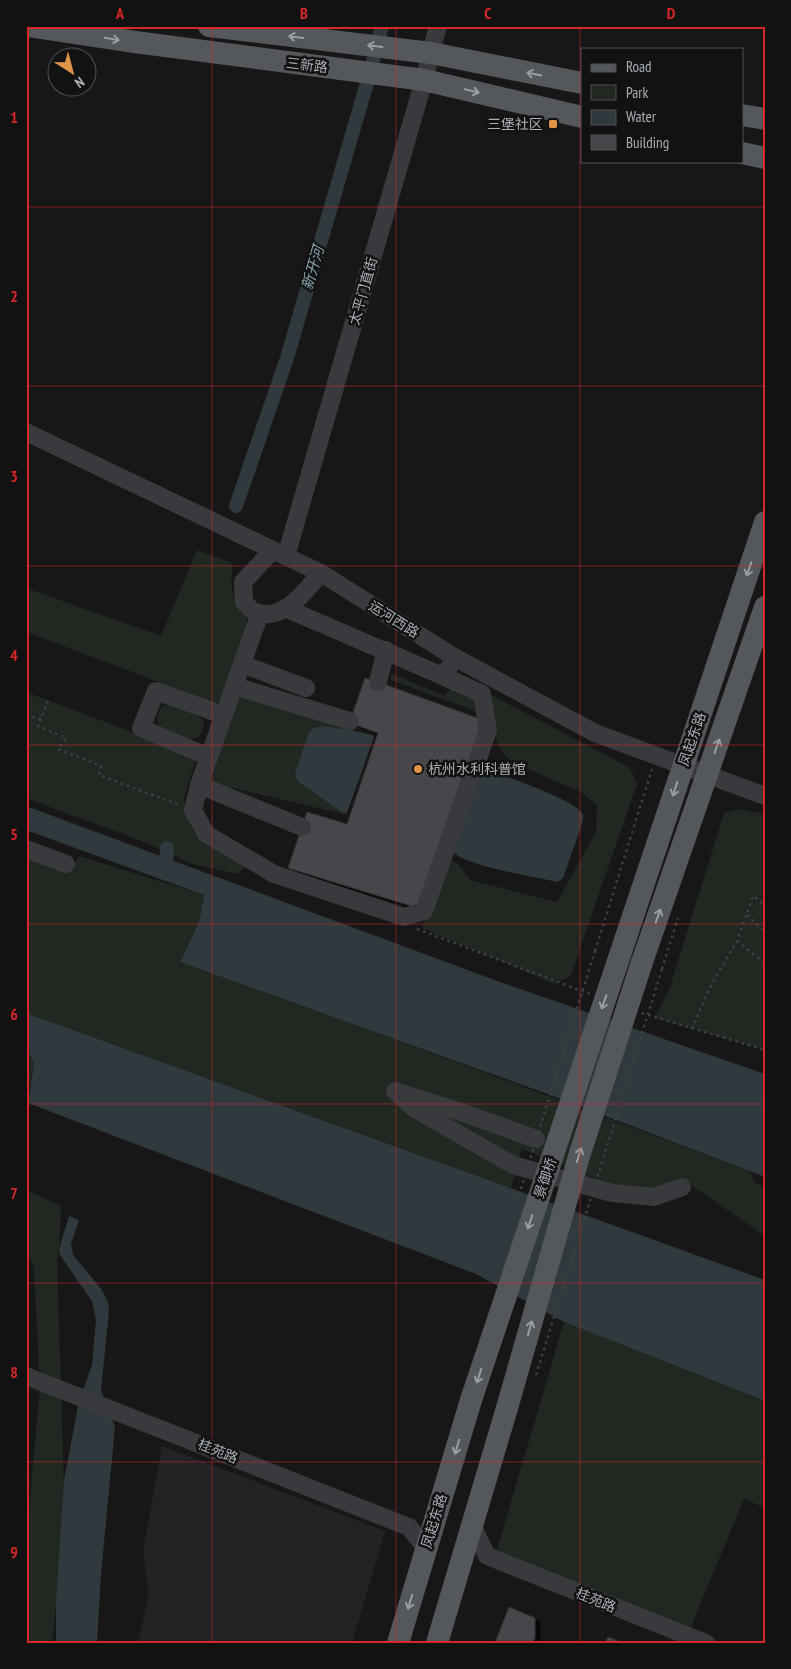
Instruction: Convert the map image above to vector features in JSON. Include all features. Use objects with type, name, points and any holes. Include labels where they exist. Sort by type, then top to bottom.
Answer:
[{"type":"main road","name":"三新路","points":[[29,26],[424,80],[581,117]]},
{"type":"main road","name":"三新路","points":[[209,26],[431,53],[581,83]]},
{"type":"main road","points":[[744,115],[765,119]]},
{"type":"main road","points":[[744,153],[765,158]]},
{"type":"main road","name":"凤起东路","points":[[620,955],[765,522]]},
{"type":"main road","name":"凤起东路","points":[[652,965],[707,774],[765,607]]},
{"type":"main road","name":"景御桥","points":[[471,1400],[620,955]]},
{"type":"main road","name":"景御桥","points":[[472,1525],[580,1153],[652,965]]},
{"type":"main road","name":"凤起东路","points":[[398,1643],[471,1400]]},
{"type":"main road","points":[[437,1643],[472,1525]]},
{"type":"street","name":"太平门直街","points":[[280,553],[424,80],[438,26]]},
{"type":"street","name":"运河西路","points":[[26,432],[321,573],[454,657],[595,733],[765,796]]},
{"type":"street","points":[[280,553],[243,582],[244,602],[254,611],[268,614],[291,606],[321,573]]},
{"type":"street","points":[[260,613],[199,785],[192,810],[206,834],[274,874],[404,917],[424,911],[488,730],[482,694],[386,650],[285,608]]},
{"type":"street","points":[[378,682],[386,650]]},
{"type":"street","points":[[445,677],[454,657]]},
{"type":"street","points":[[242,664],[306,688]]},
{"type":"street","points":[[234,686],[350,721]]},
{"type":"street","points":[[209,757],[141,728],[156,691],[224,716]]},
{"type":"street","points":[[199,785],[302,827]]},
{"type":"street","points":[[26,849],[66,864]]},
{"type":"street","points":[[536,1139],[395,1091],[415,1109],[513,1165],[612,1193],[654,1197],[682,1187]]},
{"type":"street","name":"桂苑路","points":[[26,1376],[409,1526]]},
{"type":"street","points":[[426,1548],[409,1526],[437,1511]]},
{"type":"street","points":[[459,1568],[487,1556],[472,1525]]},
{"type":"street","name":"桂苑路","points":[[487,1556],[706,1643]]},
{"type":"path","points":[[48,701],[38,726],[66,738],[58,749],[101,766],[99,775],[192,810]]},
{"type":"path","points":[[26,714],[41,719]]},
{"type":"path","points":[[595,951],[656,755]]},
{"type":"path","points":[[692,1029],[710,987],[737,941],[753,896],[765,905]]},
{"type":"path","points":[[747,915],[765,932]]},
{"type":"path","points":[[404,917],[410,926],[592,995]]},
{"type":"path","points":[[737,941],[763,962],[765,961]]},
{"type":"path","points":[[535,1378],[652,965]]},
{"type":"path","points":[[637,1012],[765,1050]]},
{"type":"shaded area","points":[[162,1446],[385,1531],[352,1643],[138,1643],[149,1593],[143,1552]]},
{"type":"green space","points":[[197,550],[233,563],[233,593],[247,621],[222,699],[219,702],[199,701],[159,682],[26,632],[26,588],[161,636]]},
{"type":"green space","points":[[391,673],[444,696],[461,679],[630,768],[637,784],[571,975],[555,984],[422,928],[428,906],[448,859],[459,865],[470,880],[557,902],[596,832],[597,805],[581,792],[507,758],[499,747],[493,731],[480,713],[391,680]]},
{"type":"green space","points":[[26,692],[137,734],[196,760],[184,797],[186,815],[200,842],[233,858],[245,867],[236,874],[193,864],[144,842],[26,798]]},
{"type":"green space","points":[[248,697],[372,735],[330,728],[315,729],[309,732],[295,773],[300,783],[344,814],[211,783],[209,777],[237,698]]},
{"type":"green space","points":[[170,704],[191,712],[203,721],[203,730],[199,737],[188,740],[168,732],[159,725],[157,720],[162,706]]},
{"type":"green space","points":[[737,809],[765,814],[765,1050],[655,1018],[670,987],[724,813]]},
{"type":"green space","points":[[79,856],[204,895],[199,922],[180,962],[750,1171],[755,1182],[765,1188],[765,1236],[682,1179],[650,1189],[614,1186],[522,1149],[511,1188],[26,1013],[26,857],[68,872]]},
{"type":"green space","points":[[26,1049],[34,1063],[26,1105]]},
{"type":"green space","points":[[26,1190],[61,1206],[57,1259],[65,1520],[52,1643],[26,1643],[26,1540],[40,1388],[34,1267],[26,1251]]},
{"type":"green space","points":[[564,1322],[765,1401],[765,1508],[744,1499],[687,1636],[493,1563]]},
{"type":"water","points":[[321,726],[345,729],[374,737],[347,813],[344,814],[300,783],[296,778],[295,773],[309,732]]},
{"type":"water","points":[[482,768],[551,794],[576,807],[582,813],[582,824],[563,878],[557,882],[483,866],[458,856],[451,850]]},
{"type":"water","points":[[26,806],[500,982],[765,1074],[765,1177],[553,1096],[180,962],[199,922],[204,895],[26,830]]},
{"type":"water","points":[[26,1013],[765,1280],[765,1401],[564,1322],[476,1274],[28,1103],[34,1063],[26,1048]]},
{"type":"water","points":[[69,1216],[79,1220],[71,1244],[73,1255],[102,1290],[108,1302],[109,1311],[101,1390],[115,1427],[101,1574],[97,1643],[56,1643],[56,1603],[64,1480],[79,1401],[92,1365],[96,1320],[92,1301],[60,1255],[59,1249]]},
{"type":"building","name":"杭州水利科普馆","points":[[365,678],[480,719],[484,731],[421,909],[288,868],[307,812],[347,824],[378,733],[353,724],[350,721]]},
{"type":"building","points":[[509,1607],[535,1618],[535,1638],[533,1643],[495,1643]]},
{"type":"building","points":[[608,1637],[623,1643],[605,1643]]},
{"type":"waterway","name":"新开河","points":[[236,506],[287,358],[382,26]]},
{"type":"waterway","name":"新开河","points":[[166,867],[167,848]]},
{"type":"place","name":"三堡社区","points":[[553,124]]},
{"type":"place","name":"杭州水利科普馆","points":[[418,769]]}]
